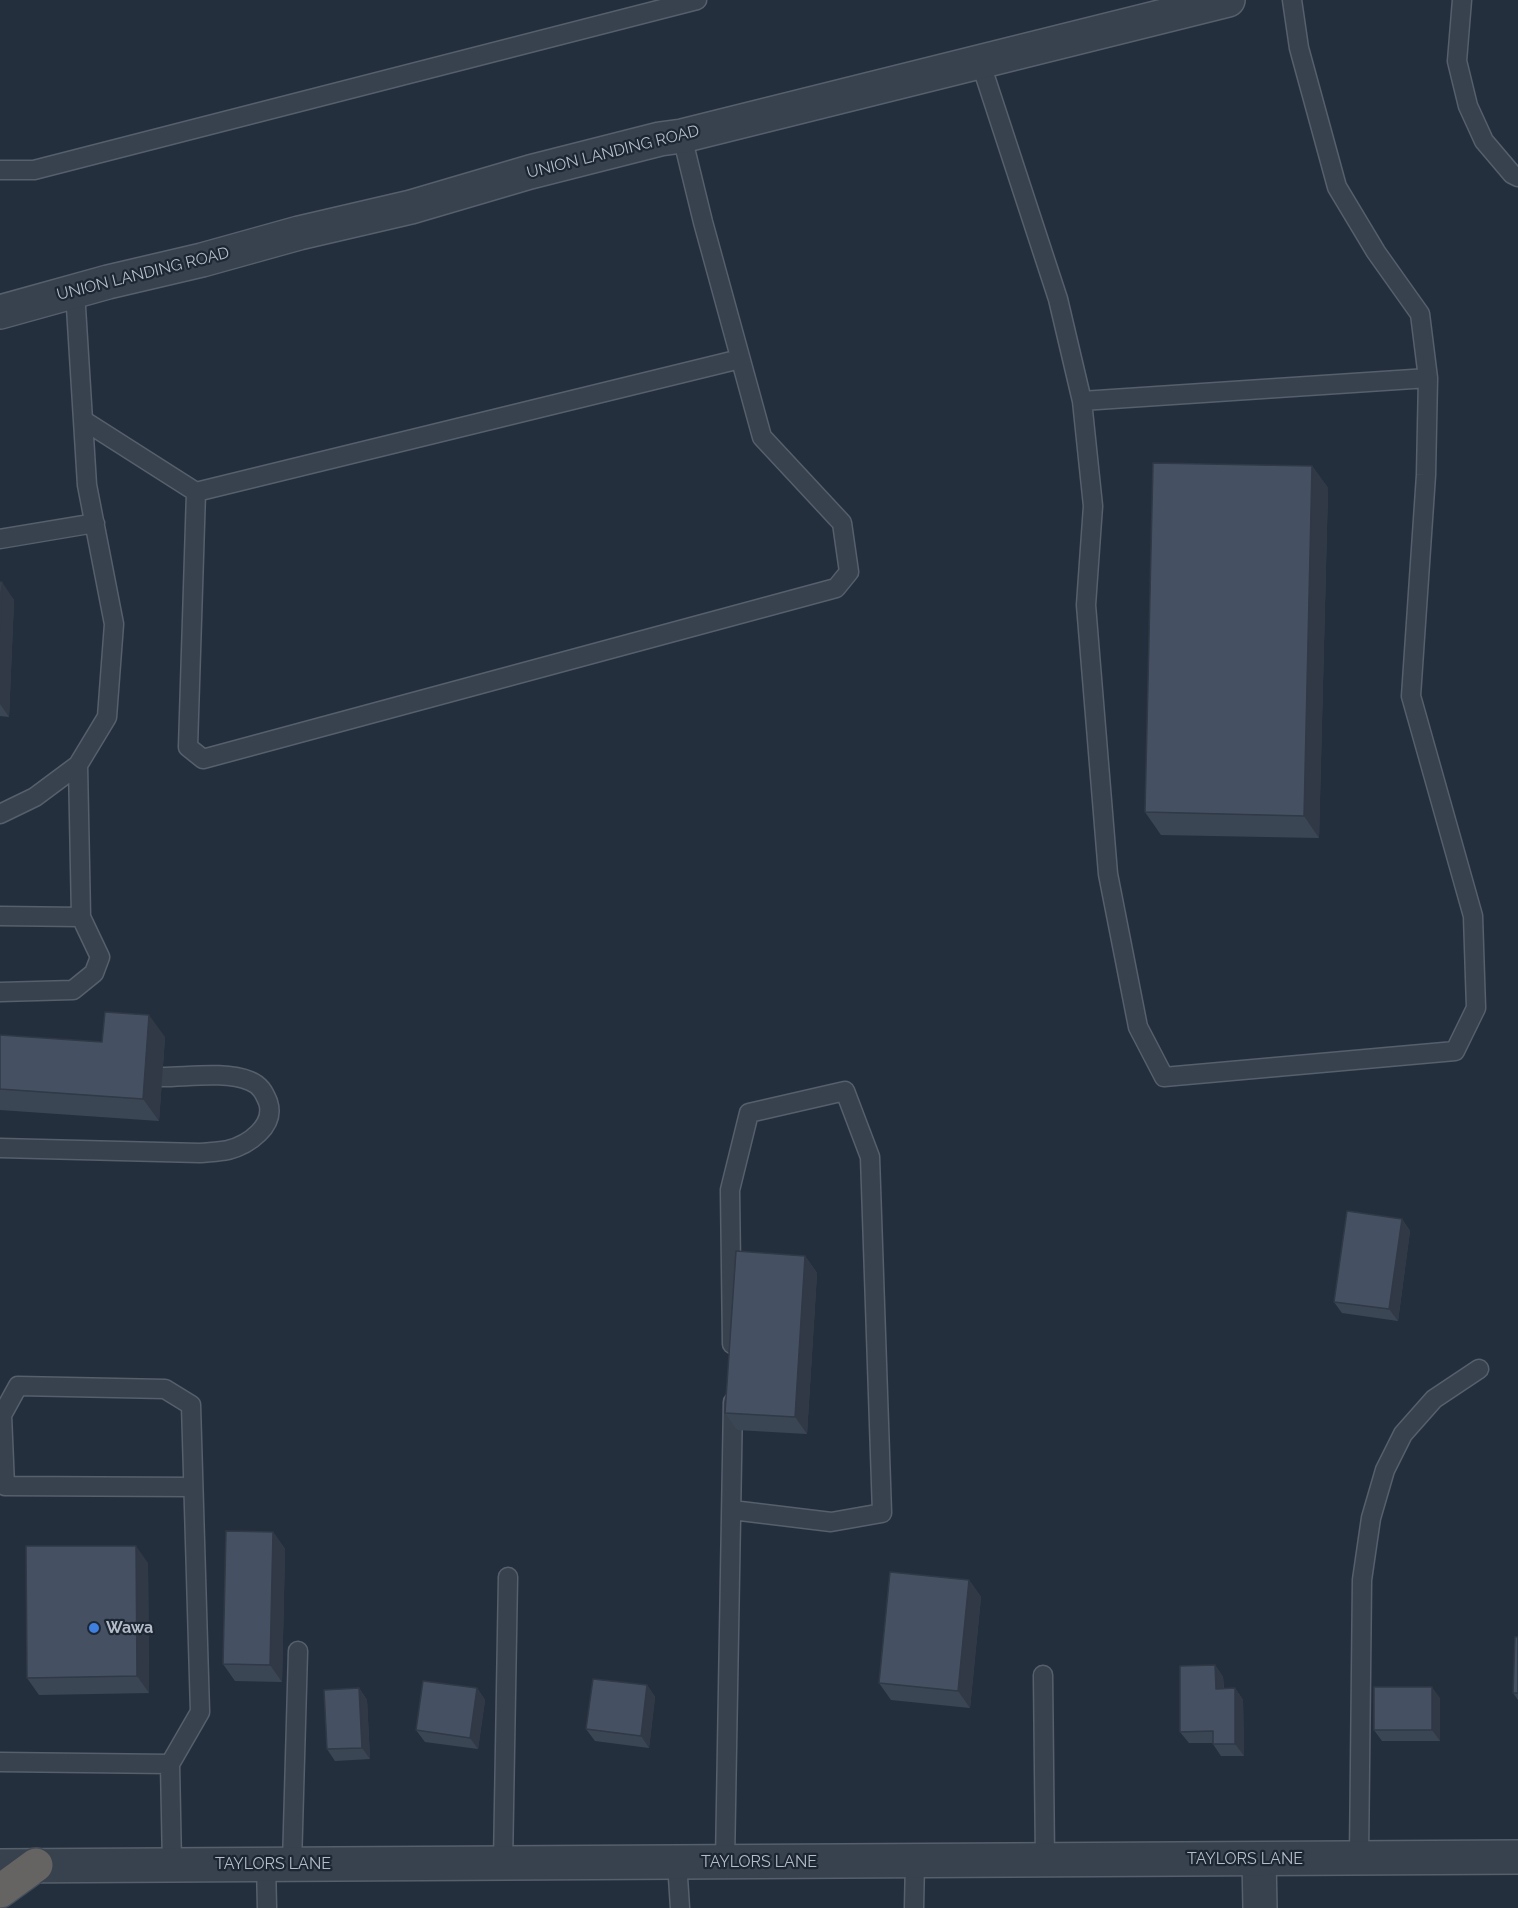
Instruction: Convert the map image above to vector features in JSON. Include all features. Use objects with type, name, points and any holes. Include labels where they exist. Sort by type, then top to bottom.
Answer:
[{"type":"highway","points":[[0,1891],[36,1865]]},
{"type":"street","name":"UNION LANDING ROAD","points":[[0,312],[300,233],[411,207],[530,172],[1228,0]]},
{"type":"street","name":"TAYLORS LANE","points":[[0,1866],[1518,1857]]},
{"type":"street","points":[[1259,1859],[1260,1908]]},
{"type":"lane","points":[[0,170],[34,170],[697,0]]},
{"type":"lane","points":[[980,61],[1058,300],[1082,401],[1093,506],[1086,605],[1108,874],[1137,1027],[1164,1077],[1455,1052],[1476,1008],[1473,916],[1411,696],[1426,475],[1428,378],[1420,314],[1376,252],[1337,187],[1299,48],[1292,0]]},
{"type":"lane","points":[[1462,0],[1457,61],[1468,106],[1484,141],[1512,174],[1518,177]]},
{"type":"lane","points":[[196,492],[188,747],[203,759],[836,588],[849,572],[842,523],[762,437],[682,136]]},
{"type":"lane","points":[[0,814],[35,797],[78,765],[107,717],[114,624],[87,485],[75,291]]},
{"type":"lane","points":[[82,420],[196,492],[740,359]]},
{"type":"lane","points":[[1082,401],[1428,378]]},
{"type":"lane","points":[[0,539],[95,523]]},
{"type":"lane","points":[[0,992],[73,990],[94,973],[100,957],[81,917],[78,765]]},
{"type":"lane","points":[[0,916],[81,917]]},
{"type":"lane","points":[[0,1148],[200,1153],[229,1150],[253,1139],[266,1124],[270,1107],[264,1090],[250,1081],[221,1076],[162,1077]]},
{"type":"lane","points":[[732,1362],[730,1190],[749,1113],[845,1091],[870,1157],[882,1513],[831,1522],[732,1510]]},
{"type":"lane","points":[[1359,1858],[1362,1580],[1371,1518],[1385,1470],[1403,1434],[1434,1399],[1479,1369]]},
{"type":"lane","points":[[725,1862],[732,1510],[732,1384]]},
{"type":"lane","points":[[172,1865],[170,1764],[200,1712],[191,1405],[165,1389],[18,1386],[2,1415],[2,1492],[193,1487]]},
{"type":"lane","points":[[503,1863],[508,1577]]},
{"type":"lane","points":[[267,1908],[279,1864],[298,1652]]},
{"type":"lane","points":[[1043,1675],[1044,1860]]},
{"type":"lane","points":[[0,1762],[170,1764]]},
{"type":"lane","points":[[914,1908],[915,1861]]},
{"type":"lane","points":[[677,1862],[680,1908]]},
{"type":"building","points":[[1153,463],[1312,466],[1304,816],[1145,812]]},
{"type":"building","points":[[0,582],[2,582],[0,632]]},
{"type":"building","points":[[105,1012],[149,1015],[143,1099],[0,1089],[0,1035],[102,1042]]},
{"type":"building","points":[[1347,1211],[1402,1219],[1389,1309],[1334,1302]]},
{"type":"building","points":[[736,1251],[805,1256],[795,1417],[725,1413]]},
{"type":"building","points":[[226,1531],[273,1532],[270,1665],[223,1664]]},
{"type":"building","name":"Wawa","points":[[26,1546],[136,1546],[137,1676],[27,1678]]},
{"type":"building","points":[[890,1572],[969,1580],[958,1691],[879,1683]]},
{"type":"building","points":[[1515,1637],[1518,1637],[1518,1693],[1513,1693]]},
{"type":"building","points":[[1215,1665],[1216,1689],[1235,1688],[1235,1744],[1213,1744],[1213,1731],[1180,1732],[1180,1666]]},
{"type":"building","points":[[593,1679],[647,1685],[641,1736],[586,1729]]},
{"type":"building","points":[[423,1681],[477,1688],[470,1738],[416,1730]]},
{"type":"building","points":[[1374,1687],[1432,1687],[1432,1730],[1374,1730]]},
{"type":"building","points":[[359,1688],[362,1748],[327,1749],[324,1690]]},
{"type":"place","name":"Wawa","points":[[94,1628]]}]
